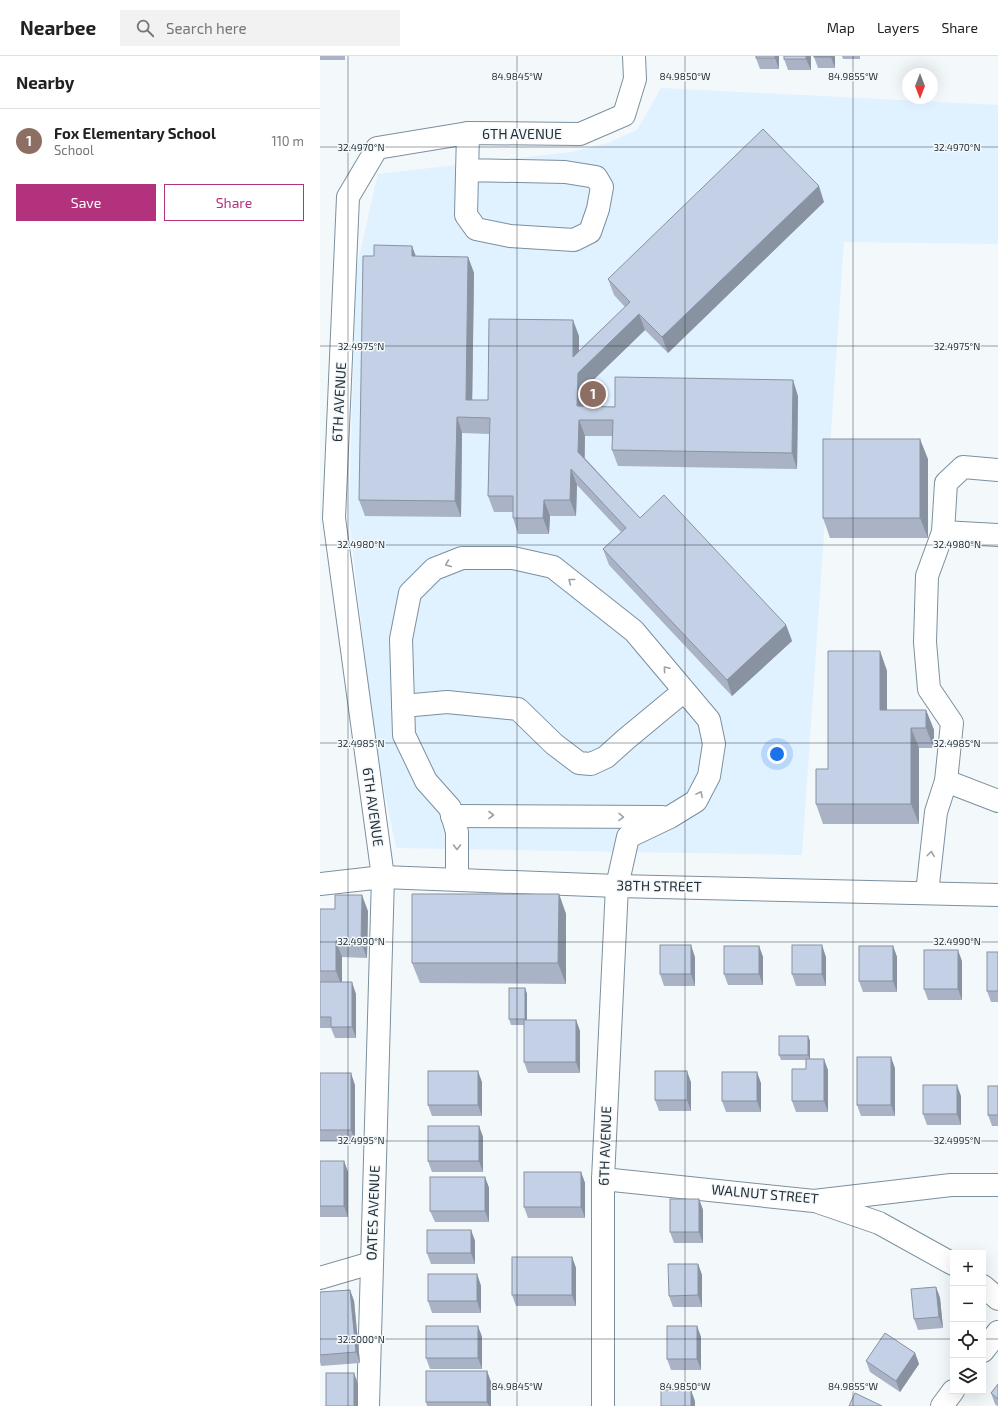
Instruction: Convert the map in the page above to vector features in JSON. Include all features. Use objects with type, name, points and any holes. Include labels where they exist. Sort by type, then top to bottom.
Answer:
[{"type":"street","name":"6TH AVENUE","points":[[383,877],[334,518],[348,197],[377,148],[468,133],[580,134],[624,115],[635,79],[634,56]]},
{"type":"street","points":[[467,170],[565,172],[596,177],[602,187],[598,209],[590,232],[574,240],[510,236],[476,229],[466,215],[467,170],[468,133]]},
{"type":"street","points":[[927,893],[936,812],[946,781],[952,723],[929,689],[925,642],[927,576],[943,532],[946,483],[963,467],[998,470]]},
{"type":"street","points":[[943,532],[998,535]]},
{"type":"street","points":[[452,816],[670,817],[696,800],[709,776],[714,744],[709,720],[634,631],[553,567],[513,558],[462,558],[434,569],[410,593],[401,639],[404,735],[426,781],[450,808],[452,816],[457,832],[457,879]]},
{"type":"street","points":[[403,706],[447,702],[518,709],[554,744],[579,763],[591,764],[606,757],[626,738],[684,691]]},
{"type":"street","points":[[946,781],[998,801]]},
{"type":"street","name":"6TH AVENUE","points":[[603,1406],[603,1179],[617,886],[628,837],[670,817]]},
{"type":"street","name":"38TH STREET","points":[[320,884],[383,877],[617,886],[998,895]]},
{"type":"street","name":"OATES AVENUE","points":[[368,1406],[383,877]]},
{"type":"street","name":"WALNUT STREET","points":[[603,1179],[814,1201],[951,1185],[998,1185]]},
{"type":"street","points":[[814,1201],[879,1223],[950,1262]]},
{"type":"street","points":[[320,1278],[371,1263]]},
{"type":"street","points":[[986,1289],[998,1299]]},
{"type":"street","points":[[986,1347],[998,1332]]},
{"type":"street","points":[[942,1406],[951,1394]]},
{"type":"shaded area","points":[[661,88],[902,100],[902,104],[938,104],[938,102],[998,105],[998,244],[844,242],[802,855],[396,848],[375,745],[349,518],[356,270],[378,174],[571,152],[608,143],[637,130]]},
{"type":"building","points":[[756,56],[775,56],[775,58],[756,58]]},
{"type":"building","points":[[784,56],[806,56],[806,59],[784,59]]},
{"type":"building","points":[[831,56],[831,57],[814,57]]},
{"type":"building","points":[[763,129],[819,186],[662,337],[639,314],[578,373],[577,406],[615,407],[615,377],[793,380],[792,453],[612,450],[613,420],[579,420],[578,452],[640,518],[664,495],[786,625],[727,680],[603,549],[626,528],[571,469],[570,500],[544,500],[543,518],[513,518],[513,496],[488,496],[490,418],[457,417],[455,501],[359,500],[363,256],[374,256],[374,245],[412,246],[412,256],[468,257],[466,400],[488,400],[489,319],[573,320],[573,357],[630,302],[608,279]]},
{"type":"building","points":[[823,439],[920,439],[920,518],[823,518]]},
{"type":"building","points":[[828,651],[880,651],[880,710],[926,710],[926,728],[911,728],[911,804],[816,804],[816,769],[828,769]]},
{"type":"building","points":[[412,894],[559,894],[558,963],[412,963]]},
{"type":"building","points":[[335,895],[362,895],[361,942],[336,941],[336,971],[320,971],[320,909],[335,909]]},
{"type":"building","points":[[660,945],[691,945],[691,974],[660,974]]},
{"type":"building","points":[[792,945],[822,945],[822,974],[792,974]]},
{"type":"building","points":[[724,946],[759,946],[759,974],[724,974]]},
{"type":"building","points":[[859,946],[893,946],[893,981],[859,981]]},
{"type":"building","points":[[924,950],[958,950],[958,989],[924,989]]},
{"type":"building","points":[[987,952],[998,952],[998,991],[987,991]]},
{"type":"building","points":[[320,982],[352,982],[352,1027],[331,1027],[331,1017],[320,1017]]},
{"type":"building","points":[[509,988],[525,988],[525,1019],[509,1019]]},
{"type":"building","points":[[524,1020],[576,1020],[576,1062],[524,1062]]},
{"type":"building","points":[[779,1036],[808,1036],[808,1055],[779,1055]]},
{"type":"building","points":[[857,1057],[891,1057],[891,1105],[857,1105]]},
{"type":"building","points":[[806,1059],[824,1059],[824,1101],[792,1101],[792,1069],[806,1069]]},
{"type":"building","points":[[428,1071],[478,1071],[478,1105],[428,1105]]},
{"type":"building","points":[[655,1071],[687,1071],[687,1100],[655,1100]]},
{"type":"building","points":[[722,1072],[757,1072],[757,1101],[722,1101]]},
{"type":"building","points":[[320,1073],[351,1073],[351,1130],[320,1130]]},
{"type":"building","points":[[923,1085],[957,1085],[957,1114],[923,1114]]},
{"type":"building","points":[[988,1086],[998,1086],[998,1115],[988,1115]]},
{"type":"building","points":[[428,1126],[479,1126],[479,1161],[428,1161]]},
{"type":"building","points":[[320,1161],[344,1161],[344,1206],[320,1206]]},
{"type":"building","points":[[524,1172],[581,1172],[581,1207],[524,1207]]},
{"type":"building","points":[[430,1177],[485,1177],[485,1211],[430,1211]]},
{"type":"building","points":[[670,1199],[699,1199],[699,1232],[670,1232]]},
{"type":"building","points":[[427,1230],[471,1230],[471,1253],[427,1253]]},
{"type":"building","points":[[512,1257],[572,1257],[572,1295],[512,1295]]},
{"type":"building","points":[[668,1264],[698,1264],[698,1295],[669,1296]]},
{"type":"building","points":[[428,1274],[477,1274],[477,1301],[428,1301]]},
{"type":"building","points":[[936,1287],[939,1317],[914,1319],[911,1289]]},
{"type":"building","points":[[350,1290],[356,1352],[320,1355],[320,1292]]},
{"type":"building","points":[[426,1326],[478,1326],[478,1358],[426,1358]]},
{"type":"building","points":[[667,1326],[697,1326],[697,1359],[667,1359]]},
{"type":"building","points":[[885,1333],[915,1353],[896,1381],[866,1361]]},
{"type":"building","points":[[426,1371],[487,1371],[487,1402],[426,1402]]},
{"type":"building","points":[[326,1373],[354,1373],[354,1406],[326,1406]]},
{"type":"building","points":[[998,1384],[998,1399],[991,1393]]},
{"type":"building","points":[[661,1390],[691,1390],[691,1406],[661,1406]]},
{"type":"building","points":[[855,1393],[882,1406],[849,1406]]},
{"type":"place","name":"Fox Elementary School","points":[[593,394]]}]
